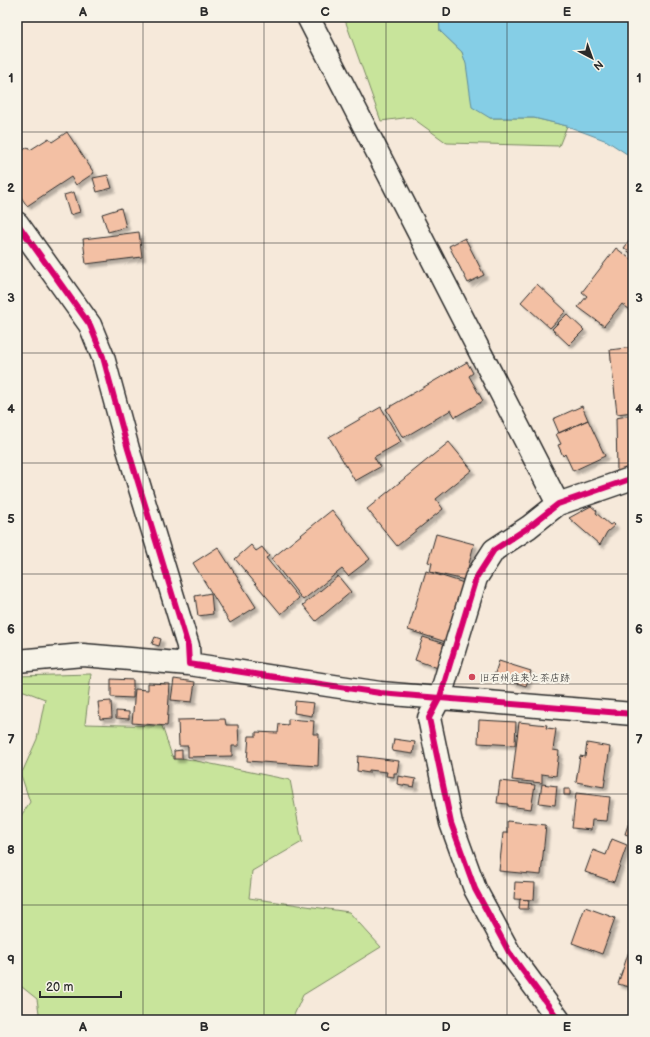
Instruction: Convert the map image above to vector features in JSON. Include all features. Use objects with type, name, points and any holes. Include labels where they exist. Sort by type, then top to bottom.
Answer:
[{"type":"street","points":[[308,17],[558,504]]},
{"type":"street","points":[[17,223],[90,325],[103,357],[128,449],[188,646],[189,664]]},
{"type":"street","points":[[559,1020],[509,952],[475,889],[451,823],[429,718],[440,697],[476,578],[494,550],[529,527],[558,504],[633,478]]},
{"type":"street","points":[[17,661],[84,655],[189,664],[380,693],[633,714]]},
{"type":"green space","points":[[346,17],[439,17],[440,31],[462,52],[490,118],[534,118],[567,126],[559,146],[447,143],[411,117],[381,121],[345,20]]},
{"type":"green space","points":[[91,674],[85,724],[162,726],[172,756],[290,780],[302,842],[252,871],[249,898],[349,912],[381,947],[303,995],[294,1015],[296,1020],[40,1020],[37,999],[17,983],[17,822],[30,802],[21,775],[37,739],[45,699],[24,691],[17,692],[17,676]]},
{"type":"water","points":[[439,17],[633,17],[633,158],[607,141],[567,126],[534,118],[490,118],[472,107],[466,64],[462,52],[440,31]]},
{"type":"building","points":[[67,132],[94,173],[76,185],[71,177],[27,206],[17,191],[17,154],[28,147],[30,150],[49,138],[52,142]]},
{"type":"building","points":[[108,175],[112,188],[97,192],[93,178]]},
{"type":"building","points":[[74,192],[80,212],[70,215],[64,195]]},
{"type":"building","points":[[121,208],[126,227],[108,232],[102,214]]},
{"type":"building","points":[[139,232],[142,257],[86,264],[83,239]]},
{"type":"building","points":[[633,236],[633,255],[624,248]]},
{"type":"building","points":[[465,238],[484,275],[468,283],[449,246]]},
{"type":"building","points":[[616,248],[633,261],[633,305],[629,309],[622,304],[604,326],[578,307],[587,296],[582,292]]},
{"type":"building","points":[[537,284],[566,311],[550,328],[521,302]]},
{"type":"building","points":[[567,314],[584,330],[569,345],[552,329]]},
{"type":"building","points":[[633,347],[633,412],[617,414],[610,350]]},
{"type":"building","points":[[467,362],[473,373],[469,376],[483,401],[455,417],[451,410],[403,438],[386,409]]},
{"type":"building","points":[[582,406],[588,420],[559,433],[553,419]]},
{"type":"building","points":[[381,407],[401,442],[374,457],[380,467],[355,481],[329,437]]},
{"type":"building","points":[[633,415],[633,466],[617,472],[616,418]]},
{"type":"building","points":[[588,420],[605,456],[573,471],[565,454],[563,456],[558,445],[561,444],[556,434]]},
{"type":"building","points":[[449,442],[472,470],[436,499],[443,509],[397,546],[367,509]]},
{"type":"building","points":[[591,506],[597,511],[596,513],[610,525],[613,523],[615,525],[607,532],[600,545],[569,518]]},
{"type":"building","points":[[332,510],[370,559],[348,576],[342,569],[303,600],[271,559]]},
{"type":"building","points":[[436,534],[474,544],[465,580],[430,572],[432,563],[428,562]]},
{"type":"building","points":[[251,545],[256,551],[262,547],[269,556],[266,558],[299,598],[281,614],[235,559]]},
{"type":"building","points":[[218,547],[256,607],[230,623],[193,563]]},
{"type":"building","points":[[426,571],[464,583],[446,642],[408,630]]},
{"type":"building","points":[[338,576],[351,592],[316,621],[303,605]]},
{"type":"building","points":[[211,593],[213,614],[198,616],[195,596]]},
{"type":"building","points":[[155,637],[161,639],[159,646],[152,644]]},
{"type":"building","points":[[423,637],[445,644],[438,668],[415,660]]},
{"type":"building","points":[[499,661],[531,671],[526,686],[494,676]]},
{"type":"building","points":[[111,679],[133,680],[133,698],[111,697]]},
{"type":"building","points":[[174,679],[195,682],[192,702],[171,700]]},
{"type":"building","points":[[148,683],[170,684],[167,726],[132,723],[135,689],[148,690]]},
{"type":"building","points":[[111,701],[112,718],[100,719],[98,702]]},
{"type":"building","points":[[295,701],[314,703],[312,716],[294,713]]},
{"type":"building","points":[[116,711],[129,712],[129,719],[116,718]]},
{"type":"building","points":[[225,719],[226,725],[238,725],[239,746],[232,746],[232,756],[188,757],[188,746],[179,746],[178,720]]},
{"type":"building","points":[[288,719],[314,721],[313,734],[319,734],[318,766],[247,761],[249,736],[256,736],[256,732],[278,733],[279,724],[288,725]]},
{"type":"building","points":[[479,720],[516,722],[515,745],[478,743]]},
{"type":"building","points":[[519,722],[547,725],[546,728],[556,729],[553,750],[559,751],[556,776],[542,774],[542,783],[512,780]]},
{"type":"building","points":[[394,739],[415,742],[413,754],[392,751]]},
{"type":"building","points":[[587,743],[610,747],[604,787],[576,782],[580,756],[585,757]]},
{"type":"building","points":[[182,750],[182,759],[174,759],[174,751]]},
{"type":"building","points":[[358,756],[399,761],[397,773],[394,773],[394,777],[386,776],[387,772],[369,770],[369,773],[357,771]]},
{"type":"building","points":[[398,776],[416,779],[414,787],[397,784]]},
{"type":"building","points":[[500,781],[535,785],[531,809],[497,803]]},
{"type":"building","points":[[542,784],[557,786],[555,805],[539,803]]},
{"type":"building","points":[[564,789],[570,789],[570,795],[564,795]]},
{"type":"building","points":[[576,793],[610,797],[607,821],[592,820],[591,830],[572,828]]},
{"type":"building","points":[[633,813],[633,837],[625,834]]},
{"type":"building","points":[[507,821],[546,825],[541,875],[499,871],[503,833],[507,833]]},
{"type":"building","points":[[612,839],[627,845],[614,882],[585,872],[593,850],[606,855]]},
{"type":"building","points":[[515,882],[535,883],[534,900],[514,899]]},
{"type":"building","points":[[520,899],[529,900],[528,909],[519,909]]},
{"type":"building","points":[[585,907],[615,918],[602,954],[572,943]]},
{"type":"building","points":[[633,939],[633,988],[618,984]]},
{"type":"cycle path","points":[[17,223],[90,325],[103,357],[128,449],[188,646],[189,664],[380,693],[633,714]]},
{"type":"cycle path","points":[[559,1020],[509,952],[475,889],[451,823],[429,718],[440,697],[476,578],[494,550],[529,527],[558,504],[633,478]]},
{"type":"place","name":"旧石州往来と茶店跡","points":[[472,677]]}]
